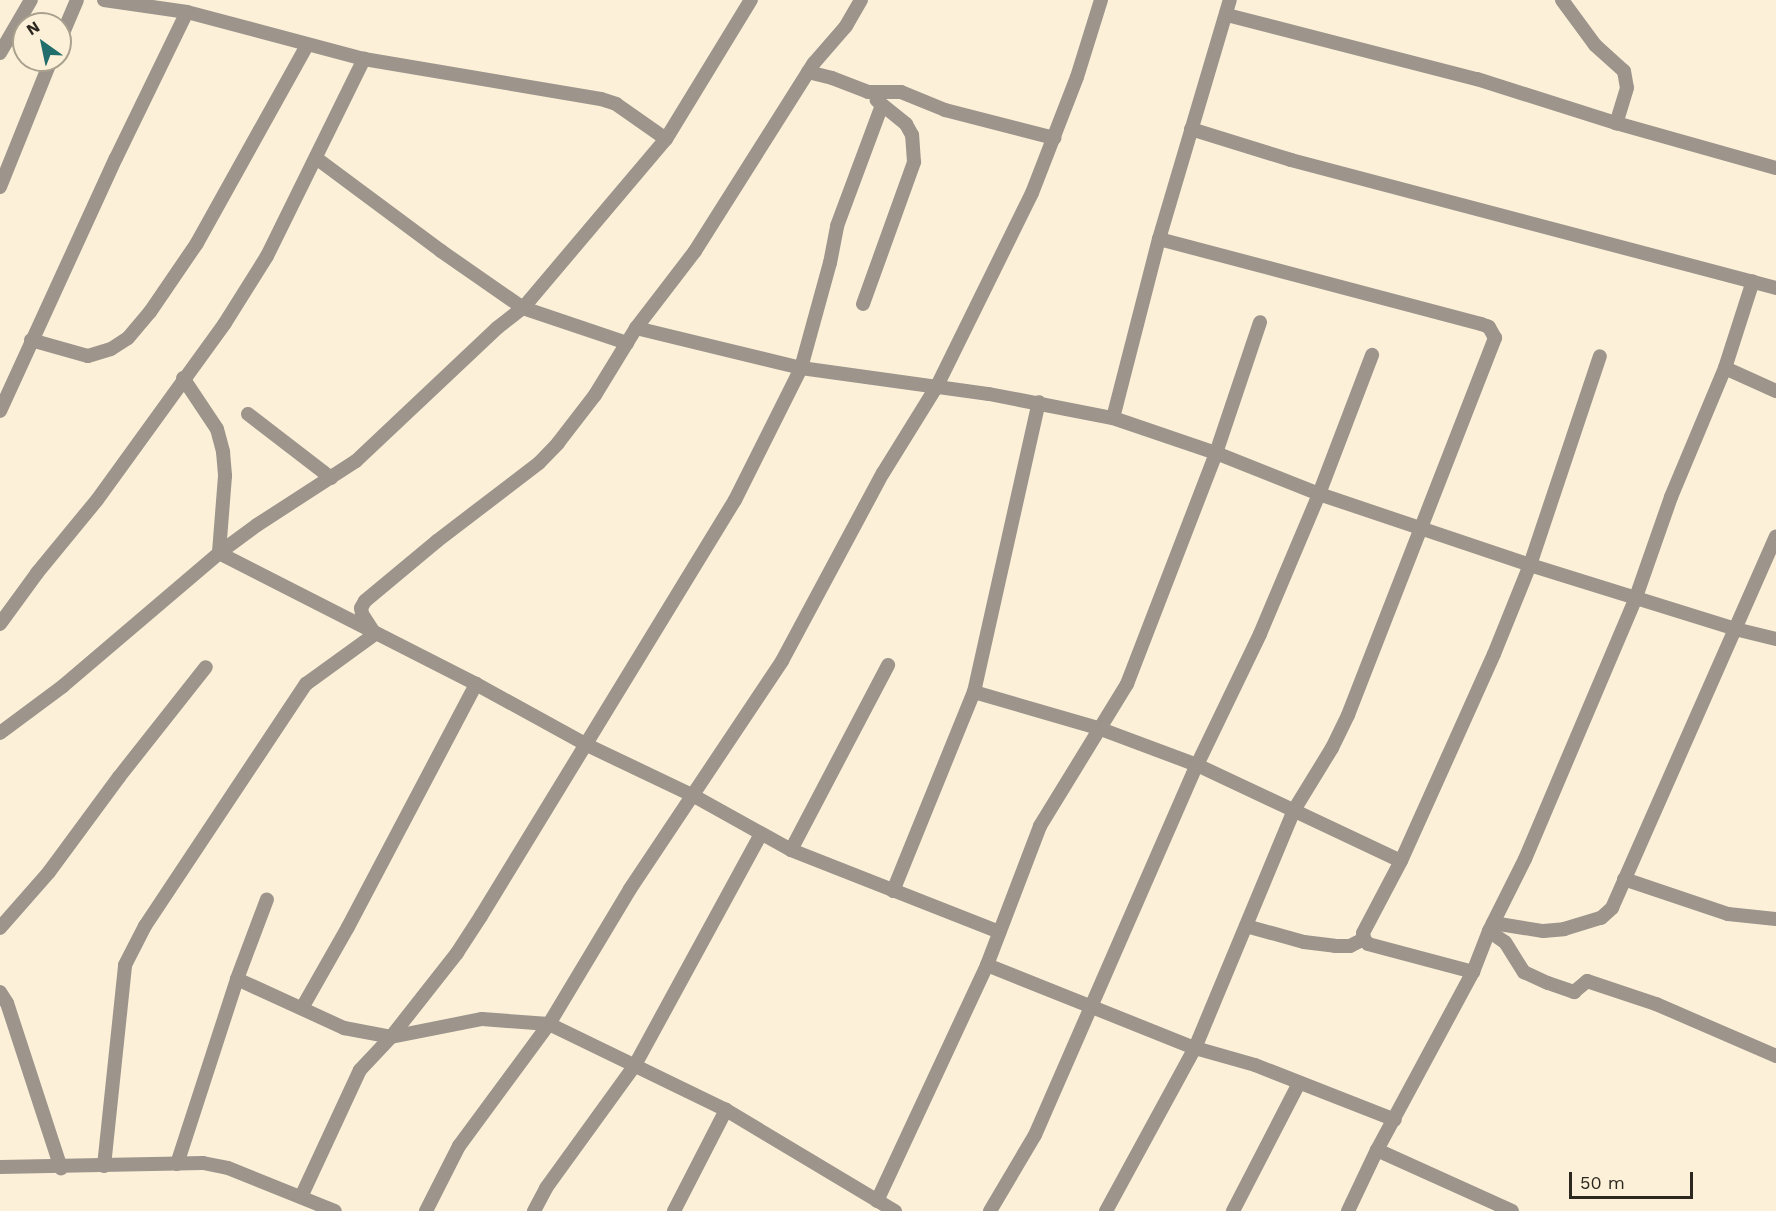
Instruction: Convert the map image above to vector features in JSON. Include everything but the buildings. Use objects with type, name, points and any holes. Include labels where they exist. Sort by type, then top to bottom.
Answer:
[{"type":"street","points":[[0,53],[31,0]]},
{"type":"street","points":[[0,733],[63,686],[219,554],[257,525],[331,478],[382,438],[497,328],[524,308],[666,139],[749,0]]},
{"type":"street","points":[[375,634],[362,614],[361,608],[364,601],[437,541],[539,463],[558,443],[595,395],[636,328],[695,251],[808,72],[846,26],[861,0]]},
{"type":"street","points":[[426,1211],[459,1146],[549,1024],[630,889],[782,661],[883,473],[937,387],[1032,193],[1054,138],[1101,0]]},
{"type":"street","points":[[1113,418],[1159,239],[1230,0]]},
{"type":"street","points":[[1562,0],[1595,45],[1624,71],[1627,88],[1616,123]]},
{"type":"street","points":[[112,1],[187,12],[364,59],[601,99],[616,104],[666,139]]},
{"type":"street","points":[[0,411],[31,340],[187,12]]},
{"type":"street","points":[[1227,15],[1477,79],[1616,123],[1776,168]]},
{"type":"street","points":[[31,340],[88,356],[111,349],[128,338],[150,312],[197,243],[307,45]]},
{"type":"street","points":[[820,55],[832,78]]},
{"type":"street","points":[[0,624],[37,573],[97,500],[183,378],[225,323],[267,256],[364,59]]},
{"type":"street","points":[[0,187],[46,72]]},
{"type":"street","points":[[808,72],[832,78],[868,92],[901,92],[945,110],[1054,138]]},
{"type":"street","points":[[863,304],[914,162],[912,135],[906,124],[868,92]]},
{"type":"street","points":[[301,1197],[360,1070],[391,1037],[457,953],[587,745],[735,500],[801,368],[837,226],[882,105]]},
{"type":"street","points":[[1191,129],[1291,160],[1776,288]]},
{"type":"street","points":[[316,158],[441,251],[524,308],[627,343]]},
{"type":"street","points":[[1106,1211],[1195,1048],[1294,810],[1332,748],[1348,715],[1495,338],[1489,327],[1159,239]]},
{"type":"street","points":[[1348,1211],[1377,1150],[1473,972],[1491,927],[1525,859],[1636,597],[1671,497],[1725,368],[1753,281]]},
{"type":"street","points":[[877,1201],[987,965],[1040,826],[1127,684],[1135,666],[1216,453],[1260,322]]},
{"type":"street","points":[[636,328],[801,368],[1039,402],[1113,418],[1216,453],[1319,494],[1422,529],[1735,629],[1776,639]]},
{"type":"street","points":[[990,1211],[1035,1136],[1197,765],[1260,634],[1319,494],[1372,355]]},
{"type":"street","points":[[1473,972],[1368,944],[1363,933],[1401,861],[1494,654],[1530,565],[1600,356]]},
{"type":"street","points":[[1725,368],[1776,390]]},
{"type":"street","points":[[183,378],[217,429],[223,452],[225,476],[219,554]]},
{"type":"street","points":[[893,891],[974,692],[1039,402]]},
{"type":"street","points":[[248,414],[331,478]]},
{"type":"street","points":[[1491,927],[1543,931],[1587,924],[1601,918],[1612,908],[1776,537]]},
{"type":"street","points":[[219,554],[476,684],[587,745],[694,796],[791,850],[999,933]]},
{"type":"street","points":[[104,1166],[125,965],[134,945],[306,684],[375,634]]},
{"type":"street","points":[[791,850],[888,665]]},
{"type":"street","points":[[0,928],[49,872],[118,777],[206,667]]},
{"type":"street","points":[[302,1008],[348,927],[476,684]]},
{"type":"street","points":[[974,692],[1098,728],[1197,765],[1401,861]]},
{"type":"street","points":[[534,1211],[546,1188],[635,1065],[761,834]]},
{"type":"street","points":[[1624,879],[1728,914],[1776,920]]},
{"type":"street","points":[[177,1164],[237,979],[267,899]]},
{"type":"street","points":[[1246,926],[1304,942],[1335,946],[1350,946],[1364,939]]},
{"type":"street","points":[[1491,927],[1505,942],[1524,972],[1574,992],[1587,981],[1656,1004],[1776,1056]]},
{"type":"street","points":[[987,965],[1195,1048],[1255,1065],[1395,1120]]},
{"type":"street","points":[[237,979],[344,1028],[391,1037],[482,1019],[549,1024],[726,1110],[894,1211]]},
{"type":"street","points":[[0,992],[7,1003],[61,1168]]},
{"type":"street","points":[[1233,1211],[1299,1083]]},
{"type":"street","points":[[674,1211],[726,1110]]},
{"type":"street","points":[[1377,1150],[1512,1211]]},
{"type":"street","points":[[0,1167],[61,1168],[203,1163],[228,1168],[335,1211]]}]
